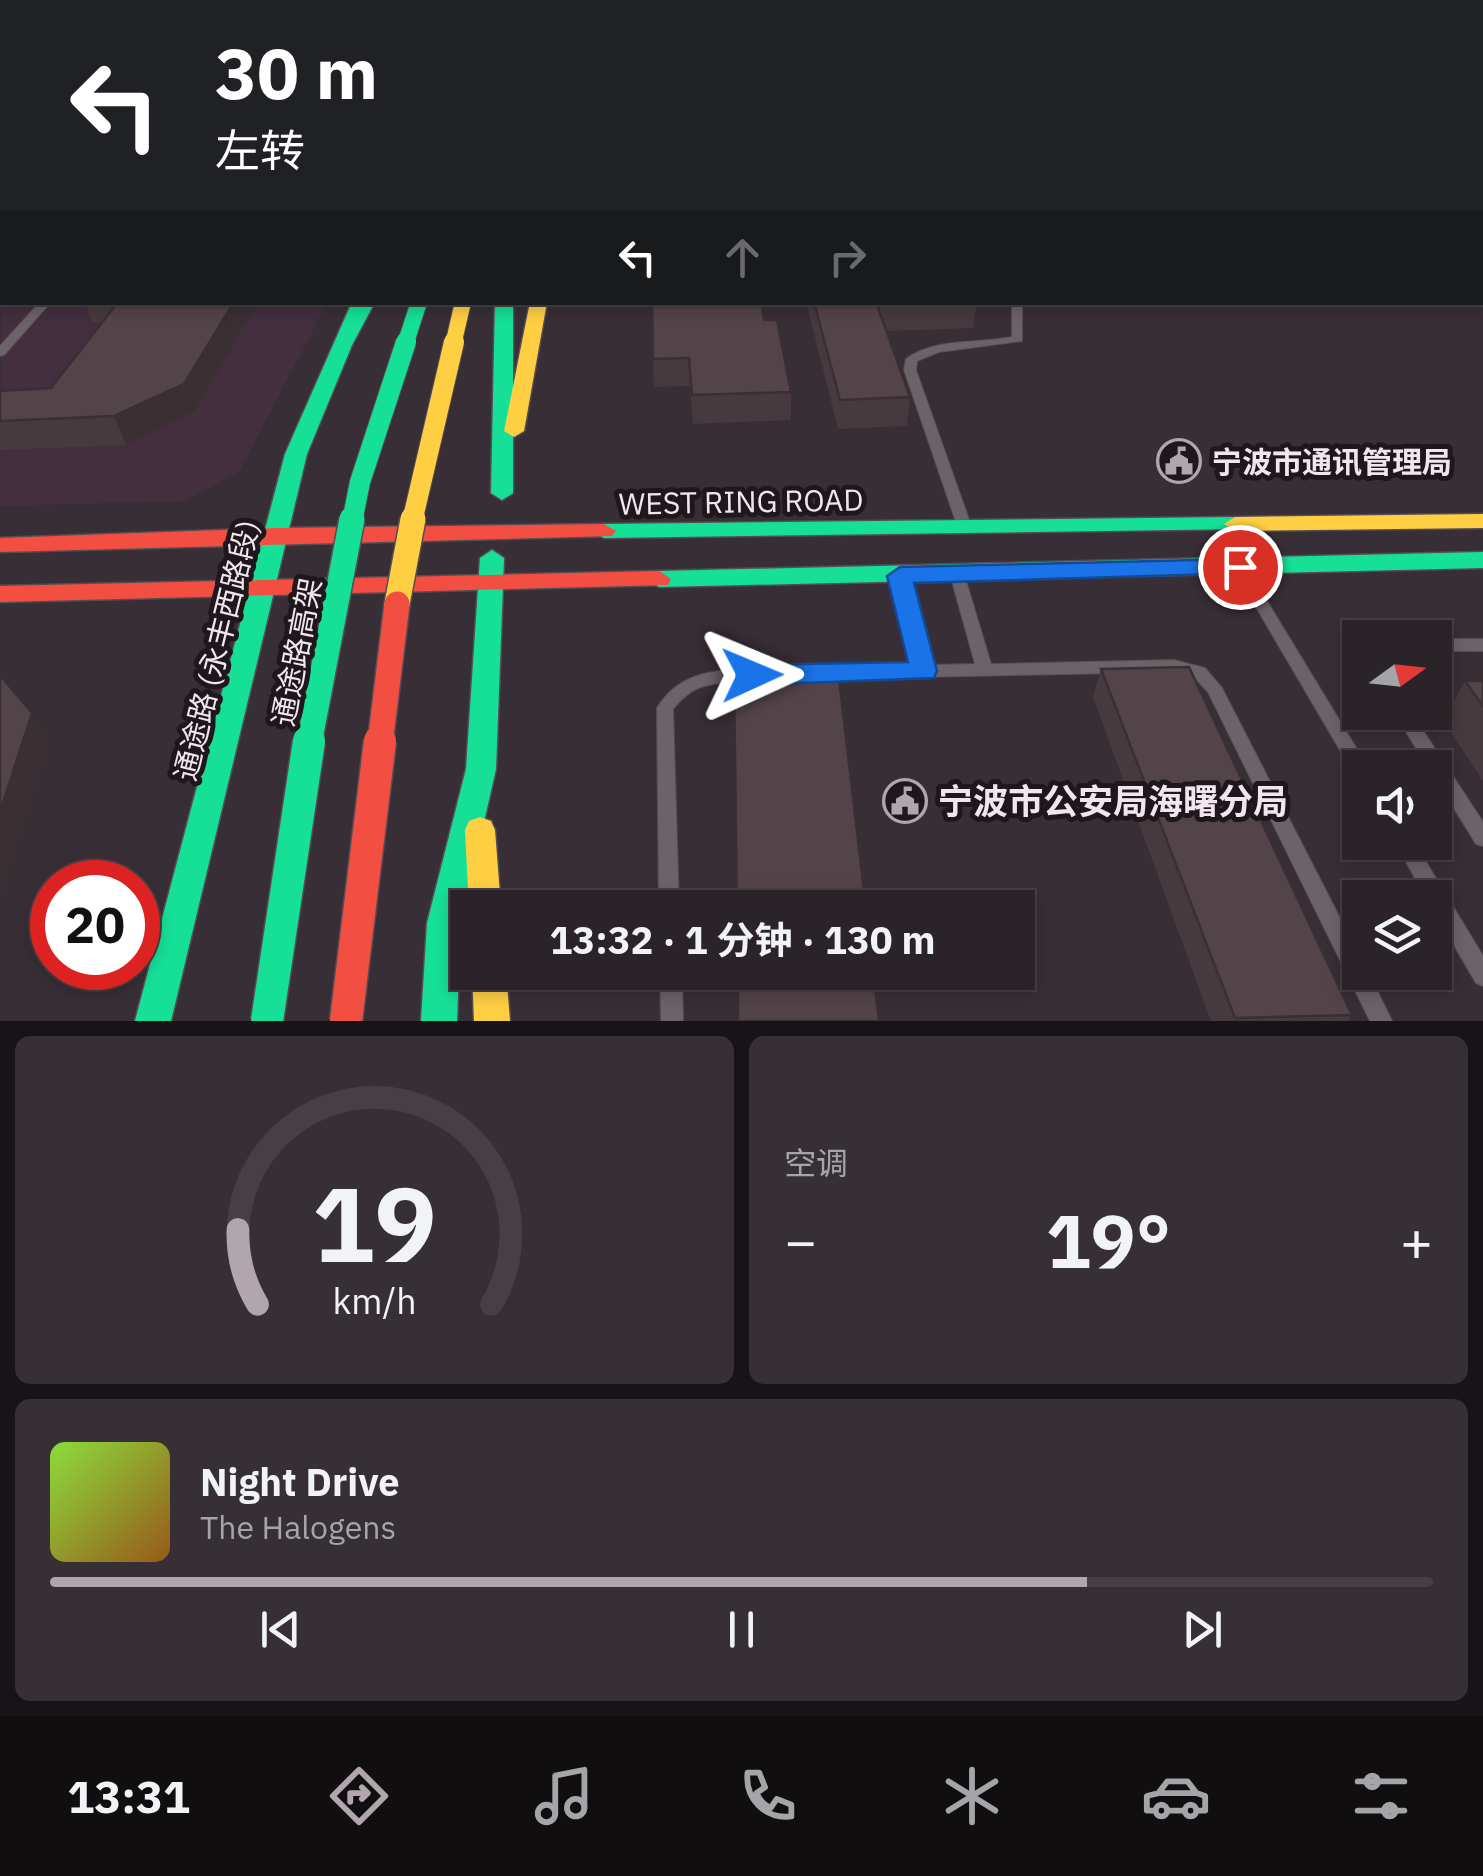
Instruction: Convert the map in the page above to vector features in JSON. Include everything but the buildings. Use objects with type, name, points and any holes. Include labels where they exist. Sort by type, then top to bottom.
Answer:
[{"type":"main road","name":"通途路 (永丰西路段)","points":[[153,1021],[296,454],[363,305]]},
{"type":"main road","name":"通途路高架","points":[[267,1021],[314,707],[356,500],[418,305]]},
{"type":"main road","points":[[346,1021],[402,566],[462,305]]},
{"type":"main road","points":[[502,493],[504,305]]},
{"type":"main road","points":[[484,890],[479,818],[488,586],[538,305]]},
{"type":"main road","name":"WEST RING ROAD","points":[[0,545],[276,535],[1483,521]]},
{"type":"main road","points":[[0,594],[488,586],[1483,560]]},
{"type":"main road","points":[[439,1021],[444,924],[481,770]]},
{"type":"main road","points":[[490,990],[492,1021]]},
{"type":"lane","points":[[0,353],[43,305]]},
{"type":"lane","points":[[965,528],[910,370],[912,359],[947,348],[1000,345],[1018,339],[1017,305]]},
{"type":"lane","points":[[1240,567],[1349,750]]},
{"type":"lane","points":[[956,574],[985,670]]},
{"type":"lane","points":[[900,576],[924,671]]},
{"type":"lane","points":[[1452,645],[1483,644]]},
{"type":"lane","points":[[669,890],[664,708],[681,687],[718,676],[1174,666],[1198,672],[1214,688],[1381,1021]]},
{"type":"lane","points":[[1414,730],[1483,838]]},
{"type":"lane","points":[[1415,860],[1483,976]]},
{"type":"lane","points":[[671,990],[672,1021]]},
{"type":"shaded area","points":[[1,305],[326,305],[239,472],[184,501],[0,506]]},
{"type":"traffic: fast","points":[[153,1021],[296,454],[360,305]]},
{"type":"traffic: fast","points":[[344,343],[365,305]]},
{"type":"traffic: fast","points":[[267,1021],[314,707],[360,482],[418,305]]},
{"type":"traffic: fast","points":[[502,493],[504,305]]},
{"type":"traffic: fast","points":[[604,531],[1235,524]]},
{"type":"traffic: fast","points":[[439,1021],[444,923],[481,769],[492,558]]},
{"type":"traffic: fast","points":[[659,579],[1483,560]]},
{"type":"traffic: slow","points":[[397,604],[402,566],[462,305]]},
{"type":"traffic: slow","points":[[514,431],[538,305]]},
{"type":"traffic: slow","points":[[1235,524],[1483,521]]},
{"type":"traffic: slow","points":[[480,830],[484,890]]},
{"type":"traffic: slow","points":[[490,990],[492,1021]]},
{"type":"traffic: jam","points":[[0,545],[276,535],[604,531]]},
{"type":"traffic: jam","points":[[0,594],[659,579]]},
{"type":"traffic: jam","points":[[346,1021],[397,604]]},
{"type":"place","name":"宁波市通讯管理局","points":[[1179,461]]},
{"type":"place","name":"宁波市公安局海曙分局","points":[[905,801]]},
{"type":"route","points":[[752,675],[924,671],[900,576],[1240,567]]}]
